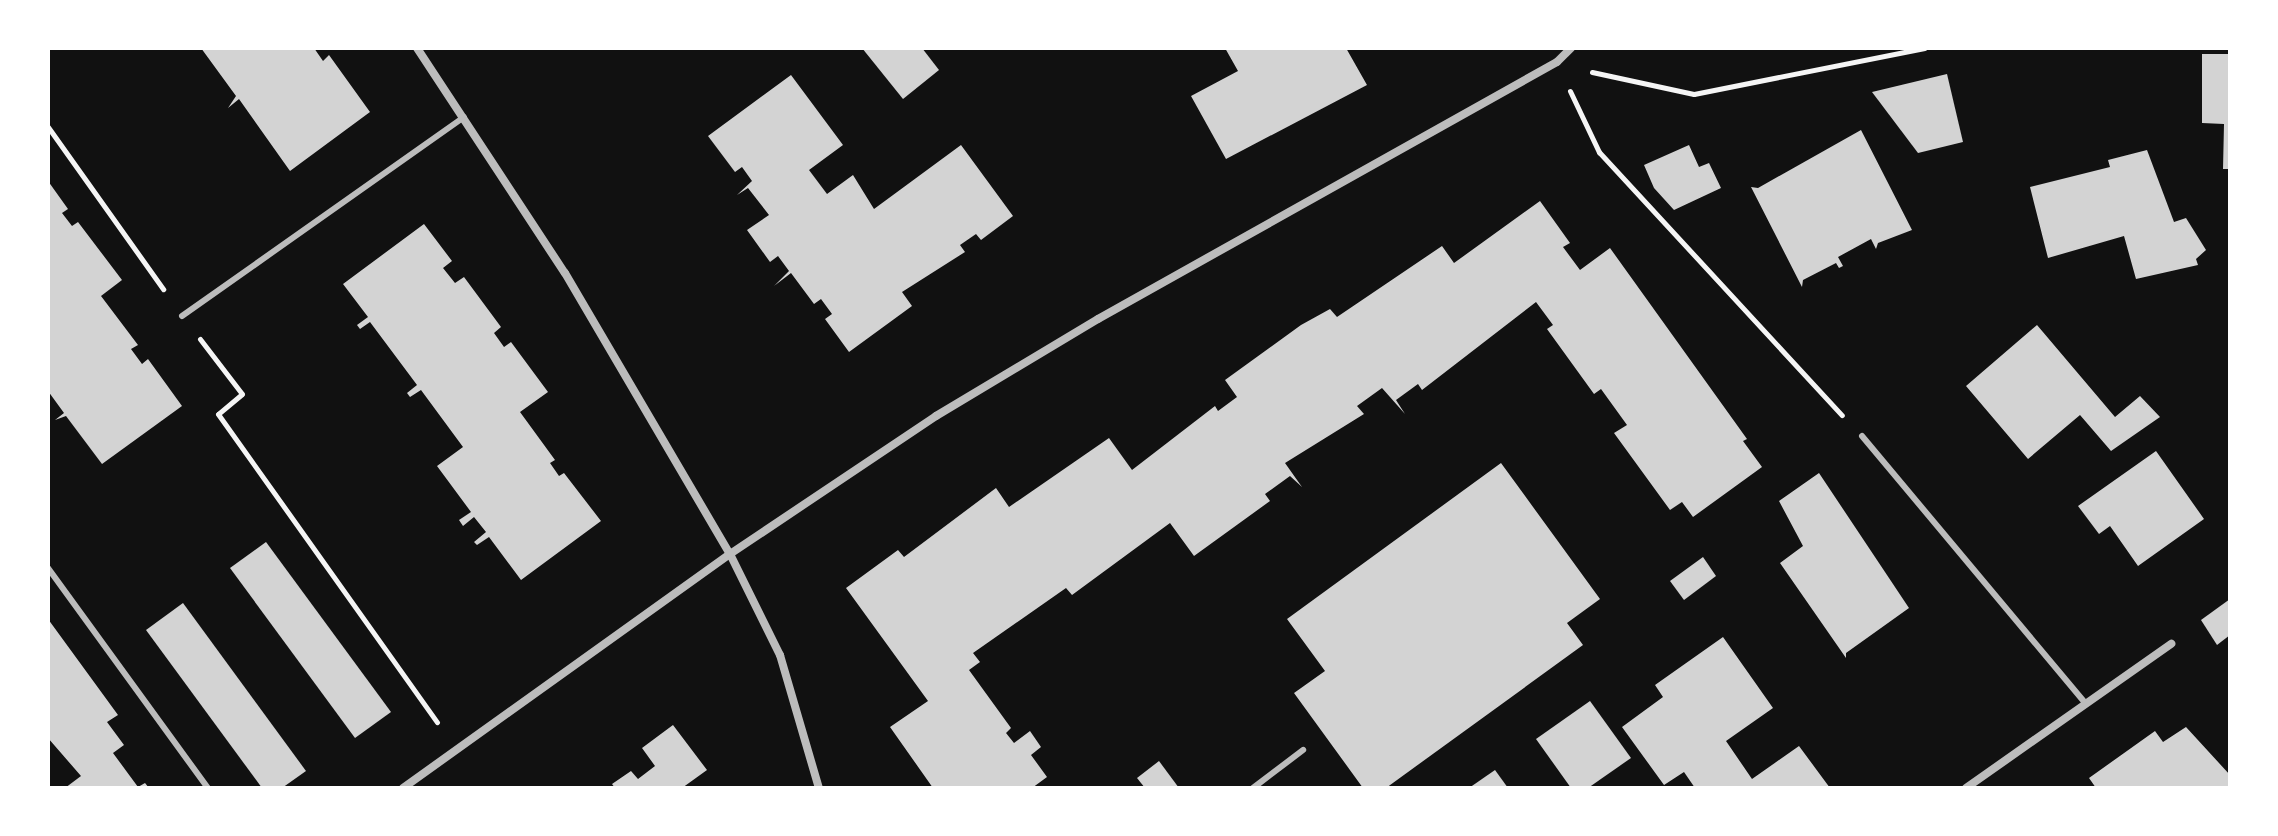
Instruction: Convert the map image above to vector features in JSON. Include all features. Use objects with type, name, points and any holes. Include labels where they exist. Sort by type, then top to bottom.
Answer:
[{"type":"street","points":[[417,48],[565,273],[730,554],[780,655],[819,788]]},
{"type":"street","points":[[403,788],[730,554],[936,416],[1084,327],[1557,62],[1571,48]]},
{"type":"street","points":[[1966,788],[2171,644]]},
{"type":"lane","points":[[182,316],[464,117]]},
{"type":"lane","points":[[1862,436],[2085,703]]},
{"type":"lane","points":[[48,568],[208,788]]},
{"type":"lane","points":[[1253,788],[1303,750]]},
{"type":"path","points":[[1557,62],[1694,94],[1924,48]]},
{"type":"path","points":[[1557,62],[1599,152],[1862,436]]},
{"type":"path","points":[[48,127],[182,316],[242,394],[218,414],[456,749]]},
{"type":"building","points":[[201,48],[314,48],[323,61],[329,55],[370,112],[290,171],[239,99],[228,108],[236,96]]},
{"type":"building","points":[[862,48],[922,48],[939,70],[903,99]]},
{"type":"building","points":[[1225,48],[1346,48],[1367,85],[1226,159],[1191,96],[1238,71]]},
{"type":"building","points":[[2202,54],[2230,54],[2230,169],[2223,169],[2224,124],[2202,123]]},
{"type":"building","points":[[1947,74],[1963,142],[1918,153],[1872,92]]},
{"type":"building","points":[[791,75],[843,145],[809,170],[827,194],[853,175],[874,209],[961,145],[1013,216],[981,240],[976,234],[960,245],[965,252],[902,292],[912,306],[849,352],[825,319],[832,314],[821,299],[814,304],[791,273],[774,286],[789,271],[778,256],[770,262],[747,230],[769,215],[748,188],[737,195],[752,181],[742,167],[735,172],[708,136]]},
{"type":"building","points":[[1861,130],[1912,230],[1878,243],[1876,249],[1871,239],[1838,257],[1843,266],[1839,268],[1836,263],[1803,280],[1802,287],[1751,187],[1758,188]]},
{"type":"building","points":[[1689,145],[1699,167],[1709,163],[1721,188],[1674,210],[1654,188],[1644,165]]},
{"type":"building","points":[[2147,150],[2174,222],[2186,218],[2206,250],[2196,259],[2198,265],[2136,279],[2124,236],[2048,258],[2030,187],[2110,167],[2108,160]]},
{"type":"building","points":[[48,181],[68,209],[62,213],[72,226],[78,222],[122,280],[101,296],[138,345],[131,349],[142,364],[148,359],[182,406],[102,464],[66,416],[55,420],[64,413],[48,391]]},
{"type":"building","points":[[1540,201],[1570,243],[1563,247],[1580,270],[1610,248],[1747,439],[1743,441],[1762,467],[1693,517],[1682,502],[1670,510],[1614,433],[1627,425],[1601,389],[1594,394],[1547,329],[1553,325],[1536,302],[1422,390],[1418,384],[1396,400],[1405,414],[1382,388],[1357,406],[1364,414],[1285,463],[1302,487],[1290,476],[1265,494],[1270,501],[1194,556],[1170,523],[1072,595],[1066,588],[973,653],[980,662],[969,670],[1011,728],[1006,733],[1014,743],[1030,731],[1041,747],[1031,755],[1047,777],[1032,788],[933,788],[890,727],[928,701],[846,588],[898,550],[904,557],[996,488],[1009,507],[1109,438],[1132,470],[1215,406],[1218,411],[1237,397],[1225,380],[1301,325],[1330,309],[1337,317],[1442,246],[1454,263]]},
{"type":"building","points":[[424,224],[452,261],[443,268],[455,283],[464,277],[501,327],[494,333],[504,347],[511,342],[548,392],[520,412],[555,460],[550,463],[559,476],[564,473],[601,521],[521,580],[489,537],[477,545],[474,542],[486,532],[474,517],[463,526],[459,520],[471,512],[437,466],[463,447],[421,390],[410,397],[407,393],[417,385],[370,322],[360,329],[357,325],[368,317],[343,284]]},
{"type":"building","points":[[2037,325],[2115,417],[2140,396],[2160,417],[2111,451],[2080,415],[2028,459],[1966,386]]},
{"type":"building","points":[[2156,451],[2204,519],[2138,566],[2110,526],[2099,534],[2078,506]]},
{"type":"building","points":[[1501,463],[1600,599],[1567,623],[1583,645],[1386,788],[1363,788],[1294,693],[1325,671],[1287,619]]},
{"type":"building","points":[[1819,473],[1909,608],[1846,653],[1846,658],[1780,563],[1803,546],[1779,501]]},
{"type":"building","points":[[266,542],[391,712],[355,738],[230,568]]},
{"type":"building","points":[[1703,557],[1716,576],[1684,600],[1670,581]]},
{"type":"building","points":[[2230,599],[2230,635],[2217,645],[2201,620]]},
{"type":"building","points":[[183,603],[306,771],[282,788],[262,788],[146,630]]},
{"type":"building","points":[[48,619],[118,715],[107,722],[124,745],[113,753],[138,787],[145,783],[149,788],[65,788],[81,776],[48,738]]},
{"type":"building","points":[[1723,637],[1773,708],[1726,741],[1752,779],[1799,746],[1830,788],[1695,788],[1684,772],[1664,785],[1622,727],[1663,697],[1655,685]]},
{"type":"building","points":[[1590,701],[1631,758],[1588,788],[1571,788],[1536,739]]},
{"type":"building","points":[[673,725],[707,770],[682,788],[615,788],[612,784],[631,771],[638,779],[655,766],[642,748]]},
{"type":"building","points":[[2186,727],[2230,775],[2230,786],[2096,788],[2089,778],[2155,731],[2163,742]]},
{"type":"building","points":[[1159,761],[1179,788],[1145,788],[1137,778]]},
{"type":"building","points":[[1495,770],[1508,788],[1469,788]]}]
